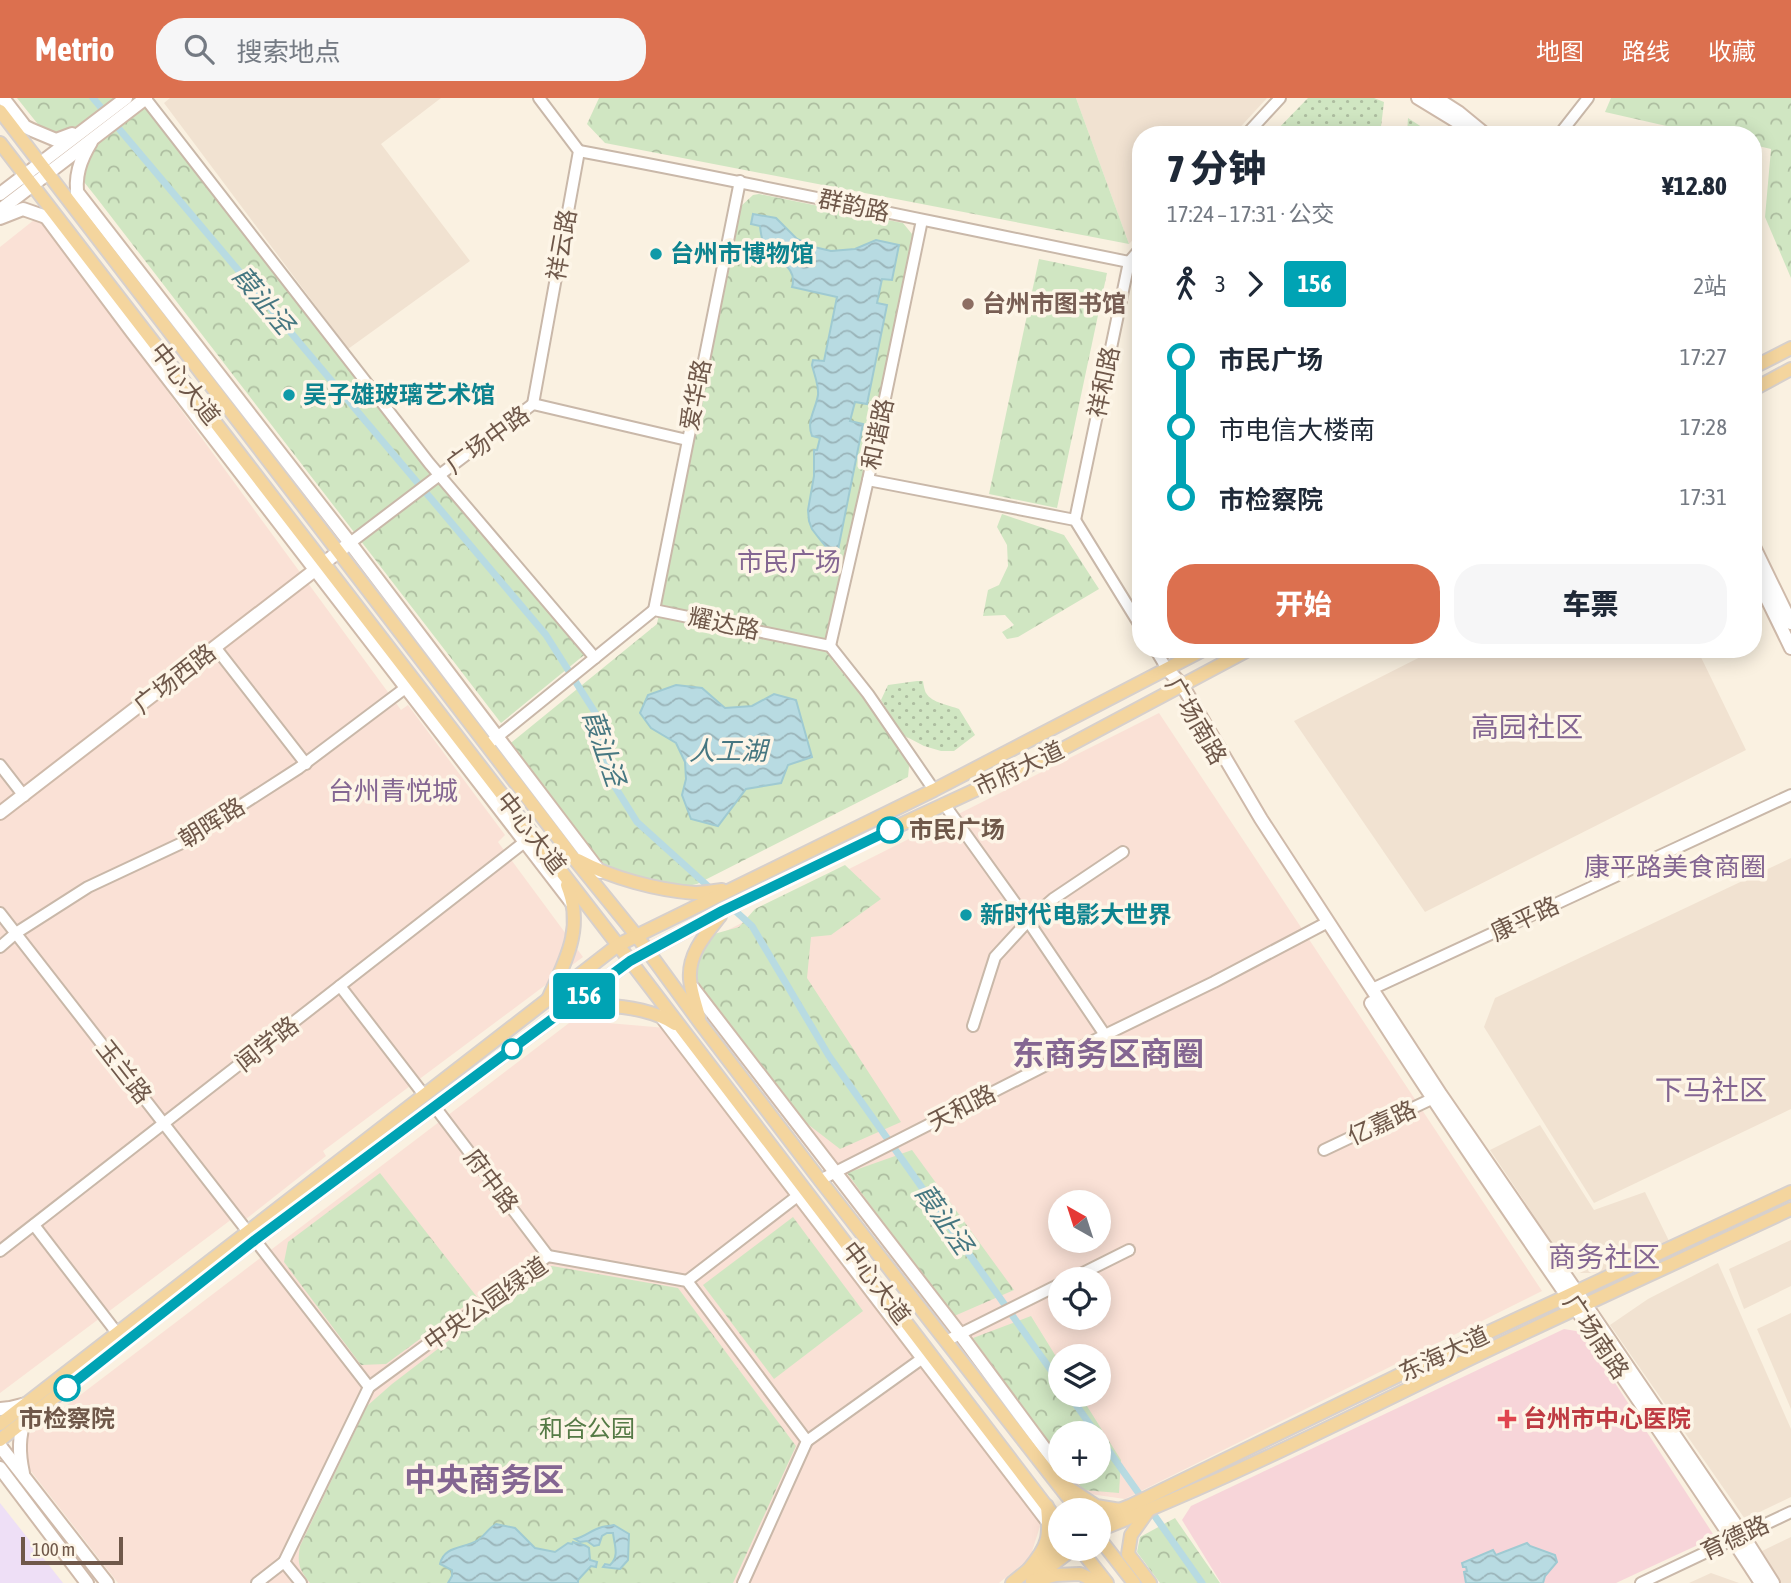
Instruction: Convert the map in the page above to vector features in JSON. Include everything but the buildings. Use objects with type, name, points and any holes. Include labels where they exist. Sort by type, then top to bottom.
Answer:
[{"type":"main road","points":[[4,98],[26,127]]},
{"type":"main road","points":[[0,210],[28,180],[123,105],[145,98]]},
{"type":"main road","points":[[1418,98],[1462,126]]},
{"type":"main road","points":[[1436,98],[1475,126]]},
{"type":"main road","name":"中心大道","points":[[1,113],[56,140],[94,130]]},
{"type":"main road","name":"中心大道","points":[[1,113],[338,552],[492,741],[572,856],[636,935],[701,1024],[946,1341],[1048,1460]]},
{"type":"main road","name":"中心大道","points":[[82,219],[77,192],[77,172],[94,130]]},
{"type":"main road","name":"中心大道","points":[[0,143],[319,567],[529,839],[559,869],[618,945],[682,1028],[801,1193],[1048,1508]]},
{"type":"main road","points":[[0,194],[28,180]]},
{"type":"main road","points":[[77,192],[350,543],[492,741],[600,872]]},
{"type":"main road","points":[[0,218],[23,209],[46,217],[69,234]]},
{"type":"main road","points":[[46,217],[319,567]]},
{"type":"main road","points":[[1762,364],[1791,348]]},
{"type":"main road","points":[[1762,385],[1791,369]]},
{"type":"main road","name":"广场西路","points":[[0,813],[350,543]]},
{"type":"main road","points":[[1762,563],[1791,622]]},
{"type":"main road","points":[[1762,588],[1791,648]]},
{"type":"main road","name":"市府大道","points":[[0,1440],[424,1095],[618,945],[701,898],[733,888],[934,790],[1188,658]]},
{"type":"main road","name":"市府大道","points":[[0,1424],[117,1334],[435,1107],[630,961],[727,909],[1055,753],[1233,658]]},
{"type":"main road","name":"广场南路","points":[[1167,669],[1436,1097],[1737,1537],[1773,1583]]},
{"type":"main road","points":[[529,839],[574,906]]},
{"type":"main road","points":[[572,856],[600,872],[701,898]]},
{"type":"main road","points":[[549,999],[569,954],[574,926],[574,906],[559,869]]},
{"type":"main road","points":[[701,1024],[690,978],[694,954],[701,939],[727,909]]},
{"type":"main road","name":"广场南路","points":[[1325,924],[1372,989],[1436,1097]]},
{"type":"main road","points":[[691,986],[960,1334],[1048,1458]]},
{"type":"main road","points":[[554,1017],[606,1006],[647,1011],[682,1028]]},
{"type":"main road","points":[[660,1016],[801,1193]]},
{"type":"main road","name":"东海大道","points":[[1111,1513],[1447,1352],[1791,1192]]},
{"type":"main road","name":"东海大道","points":[[1111,1525],[1153,1509],[1791,1209]]},
{"type":"main road","points":[[926,1356],[1048,1515]]},
{"type":"main road","points":[[0,1409],[26,1404]]},
{"type":"main road","points":[[24,1477],[20,1450],[25,1420]]},
{"type":"main road","points":[[0,1446],[107,1583]]},
{"type":"main road","points":[[0,1468],[87,1583]]},
{"type":"main road","points":[[0,1479],[19,1492]]},
{"type":"main road","points":[[1069,1484],[1096,1506],[1126,1507]]},
{"type":"main road","points":[[1150,1583],[1128,1554],[1131,1535],[1153,1509]]},
{"type":"main road","name":"广场南路","points":[[1737,1537],[1761,1583]]},
{"type":"main road","points":[[1030,1578],[1048,1542]]},
{"type":"main road","points":[[1111,1553],[1134,1583]]},
{"type":"main road","points":[[1030,1578],[1048,1558]]},
{"type":"main road","points":[[1030,1578],[1055,1561]]},
{"type":"main road","points":[[1090,1561],[1107,1583]]},
{"type":"main road","points":[[1012,1583],[1030,1578],[1080,1574],[1095,1582]]},
{"type":"street","points":[[145,98],[437,477],[595,657]]},
{"type":"street","points":[[539,98],[579,151]]},
{"type":"street","points":[[1254,126],[1280,98]]},
{"type":"street","points":[[1566,126],[1588,98]]},
{"type":"street","name":"群韵路","points":[[579,151],[740,181],[1129,262]]},
{"type":"street","name":"祥云路","points":[[533,404],[579,151]]},
{"type":"street","name":"爱华路","points":[[654,610],[740,181]]},
{"type":"street","name":"和谐路","points":[[830,646],[869,480],[922,220]]},
{"type":"street","name":"祥和路","points":[[1075,520],[1129,262],[1132,258]]},
{"type":"street","name":"广场中路","points":[[350,543],[533,404],[687,440]]},
{"type":"street","points":[[869,480],[1075,520],[1132,612]]},
{"type":"street","name":"耀达路","points":[[492,741],[654,610],[830,646]]},
{"type":"street","points":[[830,646],[868,694],[934,790]]},
{"type":"street","points":[[215,647],[306,764]]},
{"type":"street","points":[[1160,658],[1167,669]]},
{"type":"street","name":"朝晖路","points":[[0,947],[16,933],[88,887],[184,842],[306,764],[410,685]]},
{"type":"street","points":[[0,765],[24,796]]},
{"type":"street","name":"康平路","points":[[1372,989],[1791,795]]},
{"type":"street","points":[[944,804],[1028,920],[1105,1035]]},
{"type":"street","name":"闻学路","points":[[0,1251],[529,839]]},
{"type":"street","points":[[974,1026],[995,957],[1028,920],[1076,882],[1122,852]]},
{"type":"street","name":"玉兰路","points":[[0,913],[369,1387]]},
{"type":"street","name":"天和路","points":[[821,1180],[1325,924]]},
{"type":"street","points":[[340,986],[424,1095]]},
{"type":"street","name":"亿嘉路","points":[[1324,1150],[1436,1097]]},
{"type":"street","name":"府中路","points":[[435,1107],[548,1256]]},
{"type":"street","points":[[801,1193],[687,1281],[807,1441]]},
{"type":"street","points":[[34,1225],[117,1334]]},
{"type":"street","points":[[1095,1267],[1129,1250]]},
{"type":"street","name":"中央公园绿道","points":[[284,1562],[369,1387],[548,1256],[687,1281]]},
{"type":"street","points":[[946,1341],[1048,1290]]},
{"type":"street","points":[[743,1583],[807,1441],[926,1356]]},
{"type":"street","name":"育德路","points":[[1641,1583],[1791,1512]]},
{"type":"street","points":[[257,1583],[284,1562],[301,1583]]},
{"type":"shaded area","points":[[170,98],[441,98],[381,144],[470,261],[348,349],[164,103]]},
{"type":"shaded area","points":[[1076,98],[1267,98],[1241,126],[1132,126],[1132,241],[1129,244]]},
{"type":"shaded area","points":[[39,216],[401,710],[408,705],[505,835],[498,842],[583,957],[323,1151],[326,1156],[246,1219],[240,1213],[0,1393],[0,247]]},
{"type":"shaded area","points":[[1418,658],[1701,658],[1746,750],[1425,912],[1294,721]]},
{"type":"shaded area","points":[[1159,713],[1542,1291],[1125,1499],[1083,1493],[1076,1484],[1111,1484],[1111,1421],[1048,1421],[1048,1447],[689,970],[724,932]]},
{"type":"shaded area","points":[[1791,858],[1791,1109],[1594,1203],[1484,1027],[1495,998]]},
{"type":"shaded area","name":"中央商务区","points":[[573,1020],[666,1028],[1041,1523],[1030,1558],[999,1583],[118,1583],[12,1447]]},
{"type":"shaded area","points":[[1540,1125],[1594,1210],[1645,1192],[1669,1241],[1598,1273],[1579,1273],[1557,1250],[1490,1150]]},
{"type":"shaded area","points":[[1791,1240],[1791,1286],[1744,1309],[1729,1269]]},
{"type":"shaded area","points":[[1718,1263],[1791,1429],[1791,1497],[1745,1519],[1610,1325],[1648,1299]]},
{"type":"shaded area","points":[[1791,1313],[1791,1409],[1757,1329]]},
{"type":"shaded area","name":"台州市中心医院","points":[[1564,1329],[1582,1332],[1715,1537],[1616,1583],[1221,1583],[1182,1520],[1191,1506]]},
{"type":"shaded area","points":[[0,1503],[63,1583],[0,1583]]},
{"type":"shaded area","points":[[1791,1537],[1791,1583],[1781,1583],[1762,1551]]},
{"type":"shaded area","points":[[1711,1573],[1739,1583],[1689,1583]]},
{"type":"green space","points":[[17,98],[145,98],[429,463],[589,651],[501,723]]},
{"type":"green space","points":[[599,98],[1076,98],[1129,244],[605,143],[587,124]]},
{"type":"green space","points":[[1308,98],[1374,98],[1384,102],[1381,126],[1281,126]]},
{"type":"green space","points":[[1611,98],[1791,98],[1791,278],[1765,217],[1771,149],[1762,147],[1762,126],[1666,126],[1605,112]]},
{"type":"green space","points":[[1408,118],[1420,126],[1408,126]]},
{"type":"green space","name":"市民广场","points":[[753,195],[903,223],[912,234],[831,626],[832,660],[908,754],[908,777],[697,884],[683,887],[616,872],[596,862],[507,746],[657,624],[740,207]]},
{"type":"green space","points":[[1039,259],[1107,273],[1057,508],[989,494]]},
{"type":"green space","points":[[1002,514],[1064,535],[1099,589],[1018,637],[1007,639],[1002,632],[1014,625],[1005,615],[983,616],[988,590],[999,585],[1008,566],[1007,545],[997,527]]},
{"type":"green space","points":[[923,681],[926,692],[932,699],[959,709],[975,735],[954,751],[941,751],[903,735],[881,700],[888,685]]},
{"type":"green space","points":[[845,865],[881,899],[831,935],[811,937],[807,978],[901,1122],[840,1149],[801,1119],[700,988],[696,976],[702,950],[714,934],[739,927],[755,909]]},
{"type":"green space","points":[[912,1150],[1014,1290],[952,1317],[847,1173]]},
{"type":"green space","points":[[380,1173],[477,1297],[386,1364],[361,1365],[284,1262],[288,1242]]},
{"type":"green space","points":[[793,1217],[863,1311],[774,1379],[703,1285]]},
{"type":"green space","name":"和合公园","points":[[545,1267],[678,1288],[796,1446],[733,1583],[310,1583],[300,1566],[300,1546],[367,1406]]},
{"type":"green space","points":[[1031,1316],[1048,1344],[1048,1407],[1088,1407],[1096,1421],[1048,1421],[1048,1442],[973,1338]]},
{"type":"green space","points":[[1111,1444],[1121,1460],[1119,1493],[1083,1490],[1079,1484],[1111,1484]]},
{"type":"green space","points":[[1175,1518],[1220,1583],[1160,1583],[1137,1552],[1140,1537]]},
{"type":"water","points":[[753,214],[776,218],[797,239],[831,251],[855,249],[876,240],[899,245],[892,280],[882,279],[877,303],[887,305],[867,404],[855,402],[850,421],[863,424],[837,555],[831,553],[812,529],[808,510],[814,476],[814,450],[817,450],[820,438],[812,436],[810,431],[818,391],[812,365],[813,360],[824,361],[837,297],[792,287],[792,274],[789,269],[764,245],[760,226],[751,224]]},
{"type":"water","name":"人工湖","points":[[676,685],[702,688],[725,708],[752,706],[774,694],[796,700],[812,757],[788,765],[781,783],[746,789],[718,826],[691,819],[682,795],[686,779],[685,762],[676,743],[651,728],[640,713],[648,695]]},
{"type":"water","points":[[496,1524],[515,1528],[535,1548],[555,1552],[573,1542],[586,1546],[589,1548],[590,1560],[597,1562],[596,1567],[591,1566],[578,1583],[448,1583],[452,1570],[440,1564],[442,1558],[450,1550],[478,1540]]},
{"type":"water","points":[[614,1525],[629,1534],[628,1560],[620,1569],[603,1567],[605,1564],[610,1565],[615,1558],[613,1533],[602,1536],[599,1545],[594,1546],[587,1541],[580,1542],[575,1539],[598,1528]]},
{"type":"water","points":[[1527,1543],[1555,1555],[1557,1562],[1545,1576],[1543,1583],[1466,1583],[1464,1572],[1467,1571],[1462,1563],[1493,1550],[1496,1555]]},
{"type":"waterway","name":"葭沚泾","points":[[93,98],[546,635],[596,714],[612,782],[637,822],[752,926],[829,1056],[1048,1366]]},
{"type":"waterway","name":"葭沚泾","points":[[1078,1407],[1087,1421]]},
{"type":"waterway","name":"葭沚泾","points":[[1111,1454],[1202,1583]]},
{"type":"bus line","name":"156","points":[[67,1388],[255,1240],[630,961],[722,911],[890,830]]},
{"type":"place","name":"台州市博物馆","points":[[656,254]]},
{"type":"place","name":"台州市图书馆","points":[[968,304]]},
{"type":"place","name":"吴子雄玻璃艺术馆","points":[[289,395]]},
{"type":"place","name":"市民广场","points":[[890,830]]},
{"type":"place","name":"新时代电影大世界","points":[[966,915]]},
{"type":"place","name":"市检察院","points":[[67,1388]]},
{"type":"place","name":"台州市中心医院","points":[[1507,1419]]},
{"type":"district","name":"市民广场","points":[[789,562]]},
{"type":"district","name":"高园社区","points":[[1527,727]]},
{"type":"district","name":"台州青悦城","points":[[393,791]]},
{"type":"district","name":"康平路美食商圈","points":[[1675,867]]},
{"type":"district","name":"东商务区商圈","points":[[1108,1054]]},
{"type":"district","name":"下马社区","points":[[1711,1090]]},
{"type":"district","name":"商务社区","points":[[1604,1257]]},
{"type":"district","name":"中央商务区","points":[[484,1480]]}]
